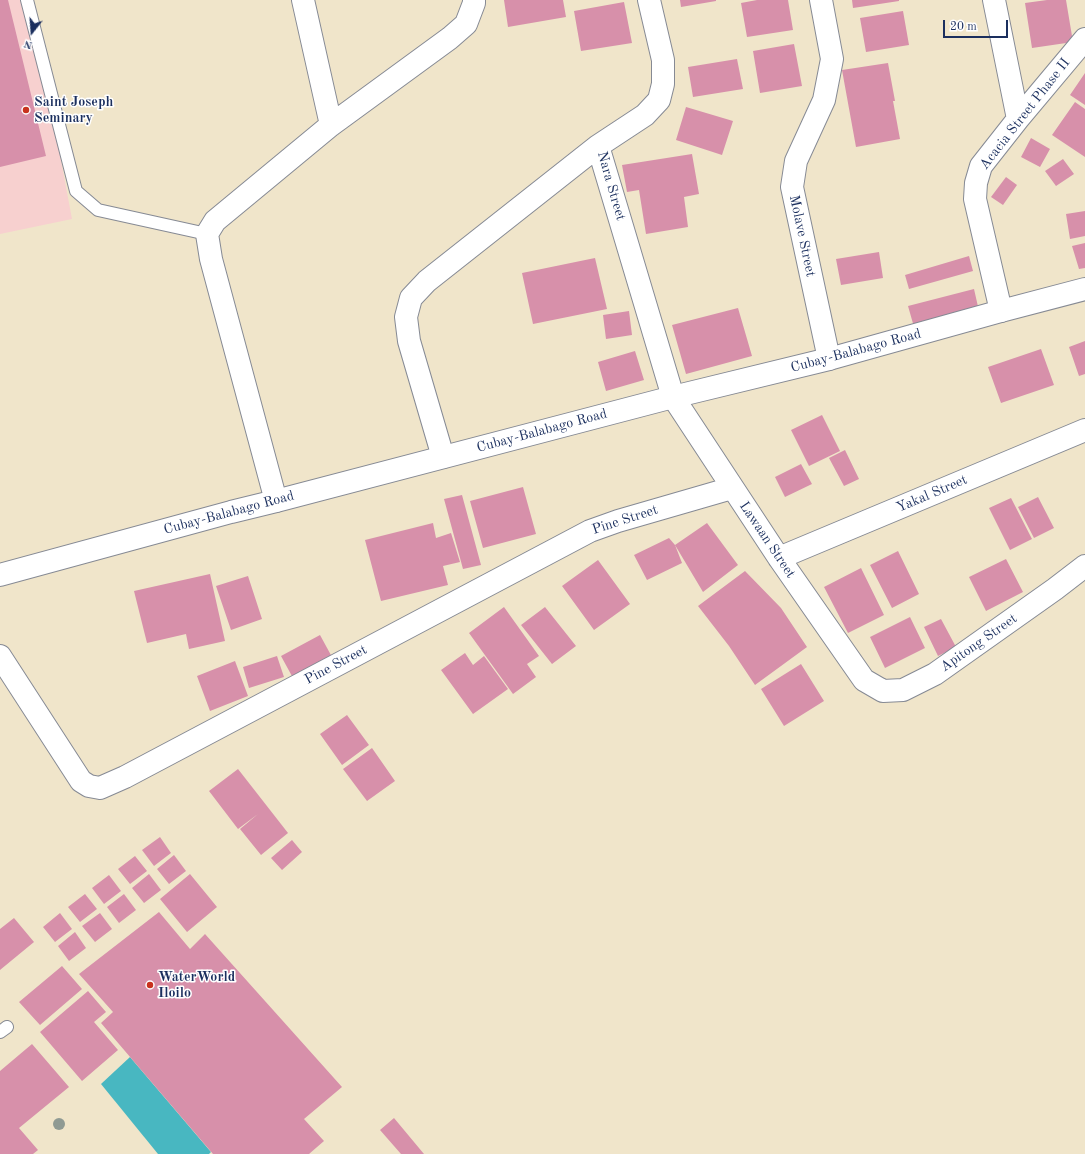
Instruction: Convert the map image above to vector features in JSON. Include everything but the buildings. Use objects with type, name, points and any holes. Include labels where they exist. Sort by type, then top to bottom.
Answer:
[{"type":"street","points":[[303,0],[331,125]]},
{"type":"street","points":[[276,501],[211,258],[207,234],[215,221],[331,125],[450,38],[466,24],[474,0]]},
{"type":"street","name":"Nara Street","points":[[649,0],[663,60],[663,84],[659,100],[645,115],[598,146],[673,397]]},
{"type":"street","name":"Molave Street","points":[[821,0],[832,59],[824,100],[796,161],[792,187],[829,359]]},
{"type":"street","points":[[994,0],[1018,119]]},
{"type":"street","name":"Acacia Street Phase II","points":[[1001,311],[975,199],[976,183],[981,166],[1085,39]]},
{"type":"street","points":[[443,457],[409,341],[406,317],[410,298],[426,281],[598,146]]},
{"type":"street","name":"Cubay-Balabago Road","points":[[0,576],[231,512],[673,397],[829,359],[1085,289]]},
{"type":"street","name":"Lawaan Street","points":[[673,397],[778,558],[864,680]]},
{"type":"street","name":"Yakal Street","points":[[778,558],[1085,430]]},
{"type":"street","name":"Pine Street","points":[[0,656],[81,781],[89,786],[100,788],[590,531],[732,488]]},
{"type":"street","name":"Apitong Street","points":[[864,680],[883,691],[903,690],[935,674],[1085,566]]},
{"type":"lane","points":[[27,0],[76,191],[98,210],[207,234]]},
{"type":"shaded area","name":"Saint Joseph Seminary","points":[[0,0],[31,0],[72,219],[0,234]]},
{"type":"water","points":[[130,1057],[211,1152],[209,1154],[158,1154],[101,1084]]},
{"type":"place","name":"Saint Joseph Seminary","points":[[26,110]]},
{"type":"place","name":"WaterWorld Iloilo","points":[[150,985]]}]
